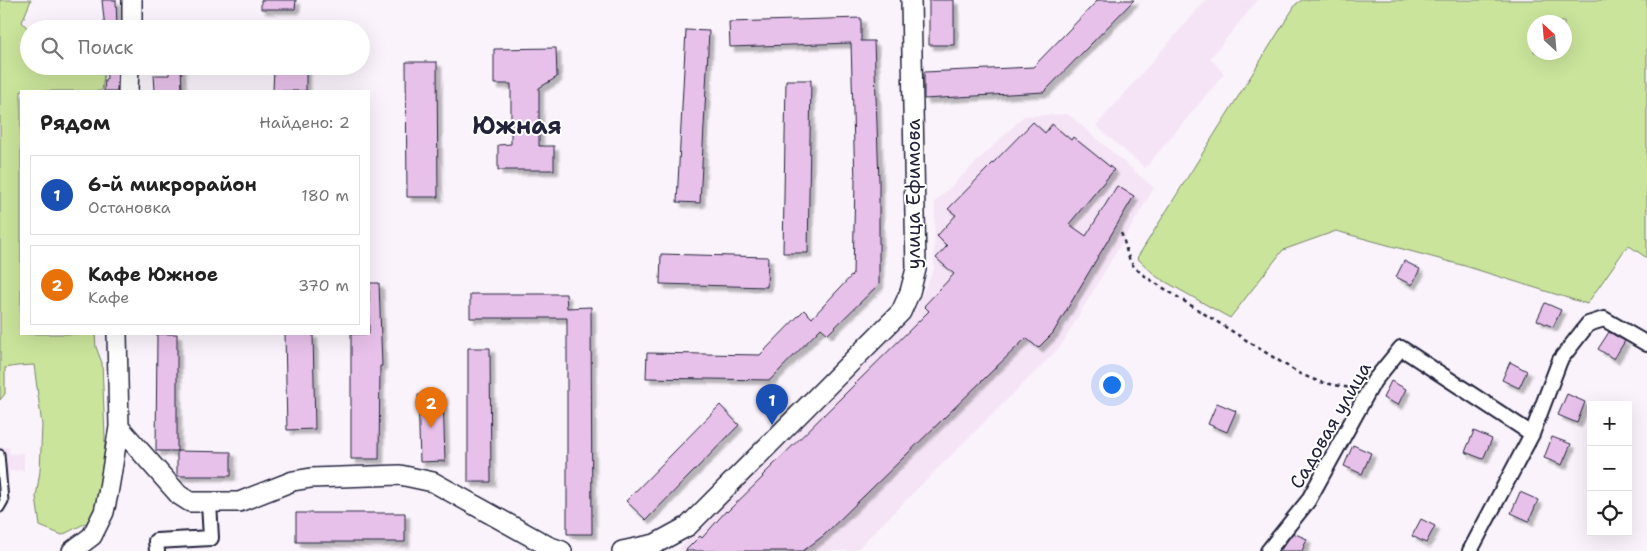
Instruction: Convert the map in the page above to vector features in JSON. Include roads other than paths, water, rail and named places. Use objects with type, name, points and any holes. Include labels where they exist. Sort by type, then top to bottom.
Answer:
[{"type":"street","points":[[132,0],[132,20]]},
{"type":"street","name":"улица Ефимова","points":[[622,551],[655,544],[688,526],[901,312],[910,292],[916,269],[911,0]]},
{"type":"street","points":[[128,90],[129,75]]},
{"type":"street","points":[[1470,551],[1532,434],[1560,360],[1588,324],[1604,318],[1647,344]]},
{"type":"street","points":[[72,551],[92,536],[104,512],[119,427],[117,335]]},
{"type":"street","name":"Садовая улица","points":[[1268,551],[1308,500],[1374,381],[1401,348],[1532,434]]},
{"type":"street","points":[[119,427],[179,495],[190,502],[239,502],[293,481],[311,478],[400,476],[433,482],[548,546],[562,551]]},
{"type":"street","points":[[157,551],[156,541],[211,538],[209,503]]},
{"type":"lane","points":[[0,454],[4,501],[0,508]]},
{"type":"place","name":"6-й микрорайон","points":[[772,425]]},
{"type":"place","name":"Кафе Южное","points":[[431,428]]},
{"type":"district","name":"Южная","points":[[517,126]]}]
